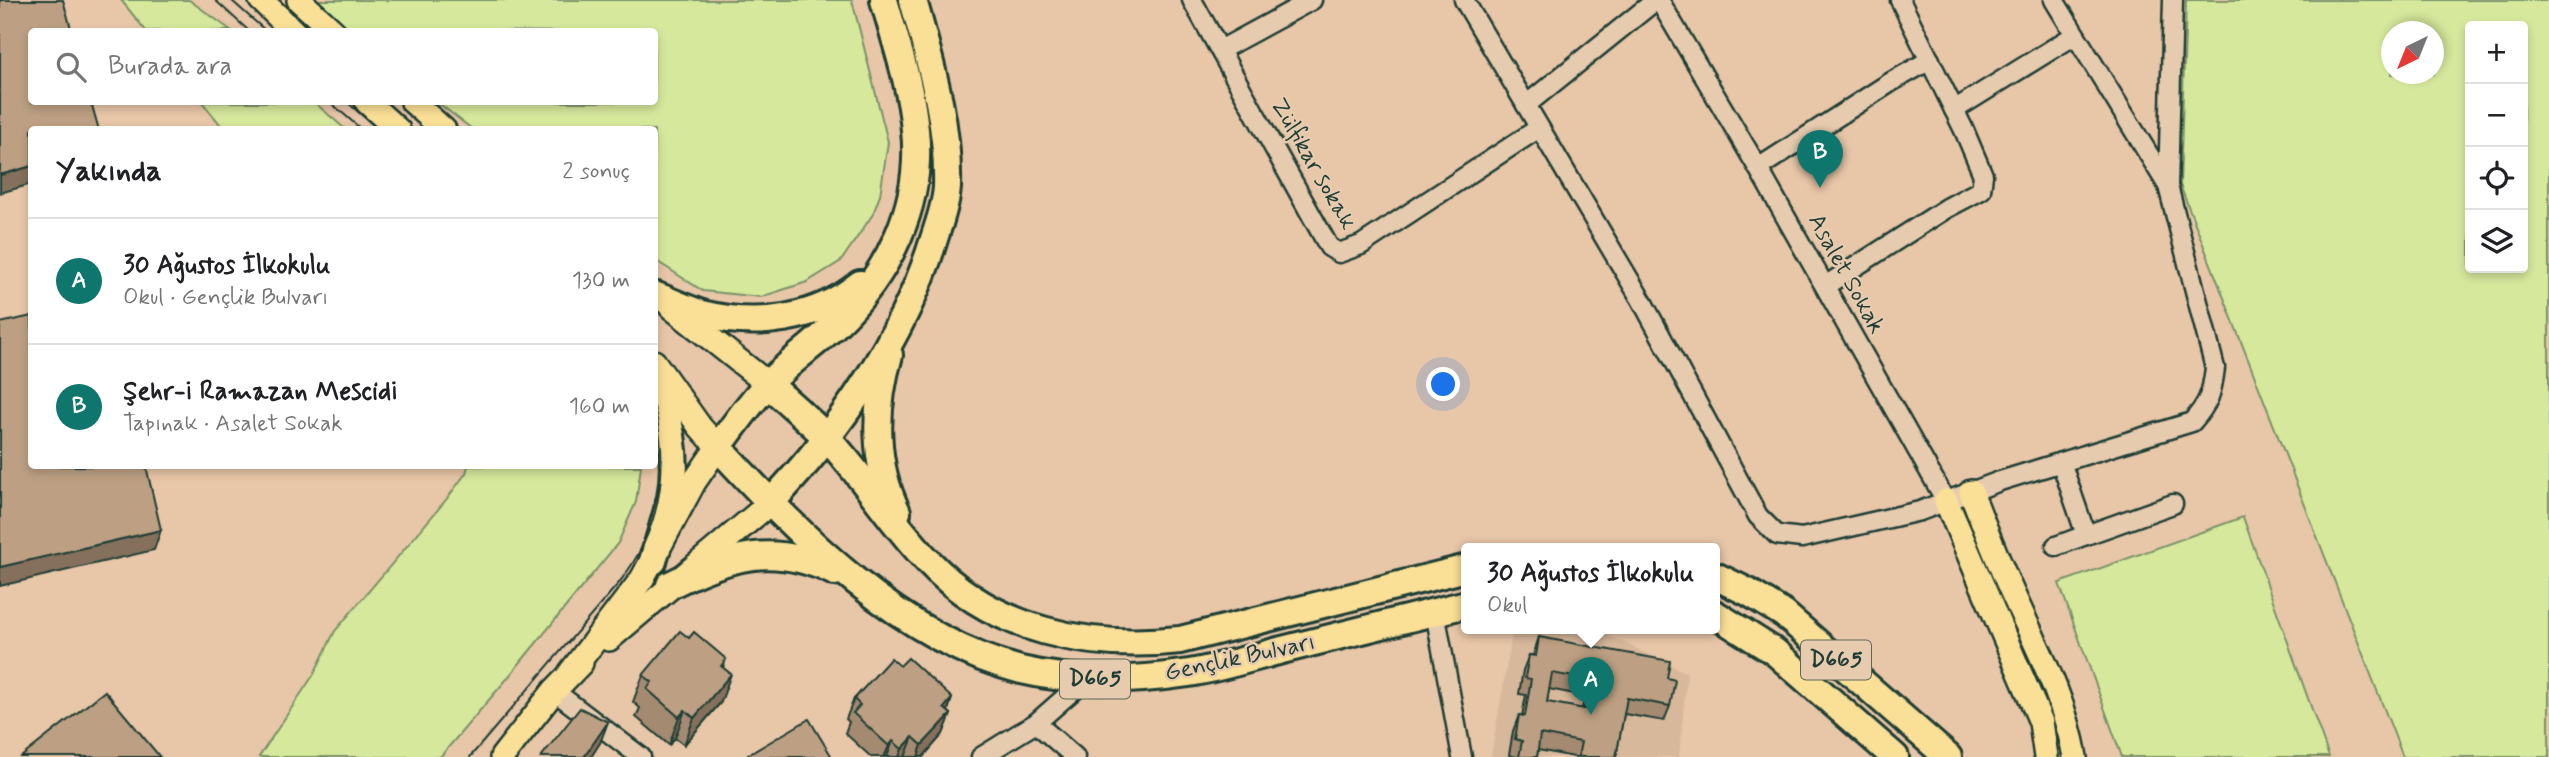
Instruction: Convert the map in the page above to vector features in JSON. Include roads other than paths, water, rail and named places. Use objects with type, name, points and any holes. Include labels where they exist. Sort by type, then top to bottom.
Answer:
[{"type":"highway","points":[[718,447],[768,384],[835,325],[866,291],[877,278],[900,233],[914,183],[915,132],[911,103],[884,0]]},
{"type":"highway","points":[[770,503],[808,463],[858,394],[899,323],[930,252],[947,191],[945,132],[939,96],[913,0]]},
{"type":"highway","points":[[658,297],[701,313],[726,318],[757,321],[791,317],[837,300],[858,286],[873,271],[900,233]]},
{"type":"highway","points":[[899,323],[878,406],[881,461],[895,509],[928,561]]},
{"type":"highway","name":"Gençlik Bulvarı","points":[[768,384],[827,439],[928,561],[948,581],[976,601],[1010,618],[1070,638],[1125,643],[1180,640],[1461,570]]},
{"type":"highway","points":[[653,561],[671,497],[674,460],[669,424],[658,389]]},
{"type":"highway","name":"D665","points":[[718,447],[770,503]]},
{"type":"highway","name":"Gençlik Bulvarı","points":[[770,503],[820,552],[859,584],[904,615],[981,657],[1020,670],[1055,677],[1156,677],[1193,673],[1461,606]]},
{"type":"highway","points":[[670,585],[717,563],[766,555],[821,566],[859,584]]},
{"type":"highway","name":"D665","points":[[1720,578],[1784,614],[1948,757]]},
{"type":"highway","name":"D665","points":[[1720,617],[1775,652],[1895,757]]},
{"type":"main road","points":[[261,0],[290,28]]},
{"type":"main road","points":[[299,0],[330,28]]},
{"type":"main road","points":[[370,105],[394,126]]},
{"type":"main road","points":[[416,105],[440,126]]},
{"type":"main road","points":[[658,298],[768,384]]},
{"type":"main road","points":[[502,757],[642,579],[694,482],[718,447],[700,427],[658,368]]},
{"type":"main road","points":[[1971,492],[2003,571],[2060,697],[2076,757]]},
{"type":"main road","points":[[1946,501],[2041,722],[2046,757]]},
{"type":"main road","points":[[570,673],[670,585],[770,503]]},
{"type":"street","name":"Zülfikar sokak","points":[[1192,0],[1329,247],[1339,253],[1362,245],[1539,128]]},
{"type":"street","points":[[1220,50],[1312,0]]},
{"type":"street","points":[[1464,0],[1642,300],[1758,516],[1777,535],[1802,538],[1920,512],[2061,462],[2192,422],[2206,407],[2215,368],[2168,187],[2173,0]]},
{"type":"street","points":[[1526,106],[1657,0]]},
{"type":"street","name":"Asalet Sokak","points":[[1657,0],[1758,168],[1946,501]]},
{"type":"street","points":[[1825,286],[1947,208],[1981,190],[1983,175],[1900,0]]},
{"type":"street","points":[[2054,0],[2168,187]]},
{"type":"street","points":[[1954,110],[2075,35]]},
{"type":"street","points":[[1758,168],[1930,60]]},
{"type":"street","points":[[2061,462],[2086,535]]},
{"type":"street","points":[[2056,546],[2173,504]]},
{"type":"street","points":[[1435,612],[1462,757]]},
{"type":"street","points":[[981,757],[1036,723],[1086,679]]},
{"type":"street","points":[[554,691],[640,757]]},
{"type":"street","points":[[1036,723],[1075,757]]},
{"type":"tram line","points":[[215,0],[246,28]]},
{"type":"tram line","points":[[231,0],[262,28]]},
{"type":"tram line","points":[[333,105],[357,126]]},
{"type":"tram line","points":[[350,105],[374,126]]},
{"type":"tram line","points":[[470,757],[618,584],[632,564],[652,522],[658,500],[661,478],[658,426]]},
{"type":"place","name":"Şehr-i Ramazan Mescidi","points":[[1820,188]]},
{"type":"place","name":"30 Ağustos İlkokulu","points":[[1591,715]]}]
